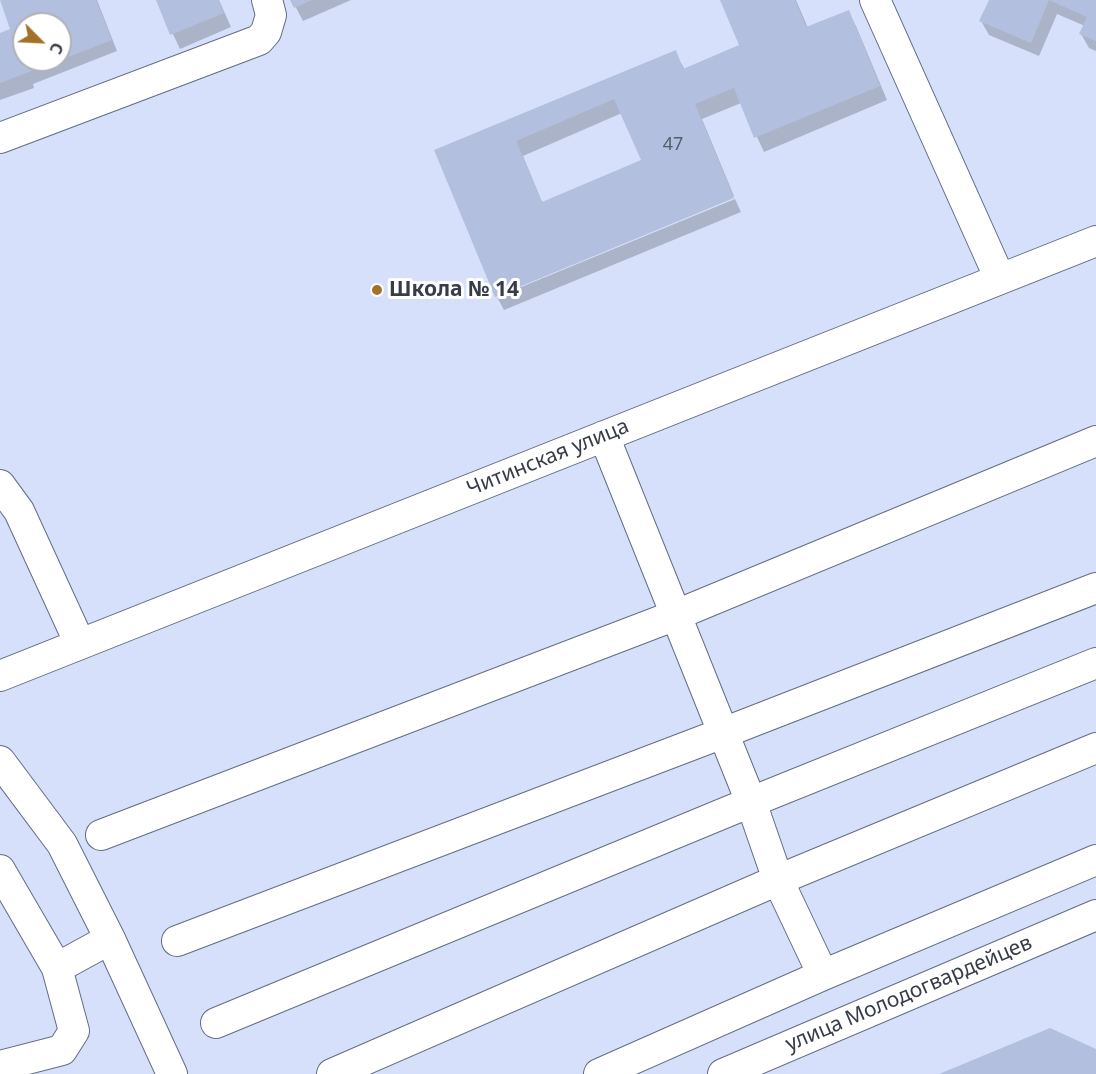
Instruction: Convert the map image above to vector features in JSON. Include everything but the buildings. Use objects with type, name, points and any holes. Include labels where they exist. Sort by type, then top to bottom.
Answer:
[{"type":"street","points":[[0,138],[259,40],[267,32],[271,15],[267,0]]},
{"type":"street","points":[[875,0],[1000,279]]},
{"type":"street","name":"Читинская улица","points":[[0,676],[1096,241]]},
{"type":"street","points":[[604,436],[751,802],[778,880],[823,975]]},
{"type":"street","points":[[101,835],[676,615],[1096,441]]},
{"type":"street","points":[[4,498],[19,510],[80,644]]},
{"type":"street","points":[[177,941],[1096,588]]},
{"type":"street","points":[[216,1023],[751,802],[1096,663]]},
{"type":"street","points":[[332,1074],[778,880],[1096,748]]},
{"type":"street","points":[[0,761],[62,844],[110,939],[172,1074]]},
{"type":"street","points":[[599,1074],[823,975],[1096,860]]},
{"type":"street","points":[[0,870],[57,968],[74,1031],[62,1050],[0,1066]]},
{"type":"street","name":"улица Молодогвардейцев","points":[[723,1074],[1096,915]]},
{"type":"street","points":[[57,968],[110,939]]},
{"type":"place","name":"Школа № 14","points":[[377,290]]}]
